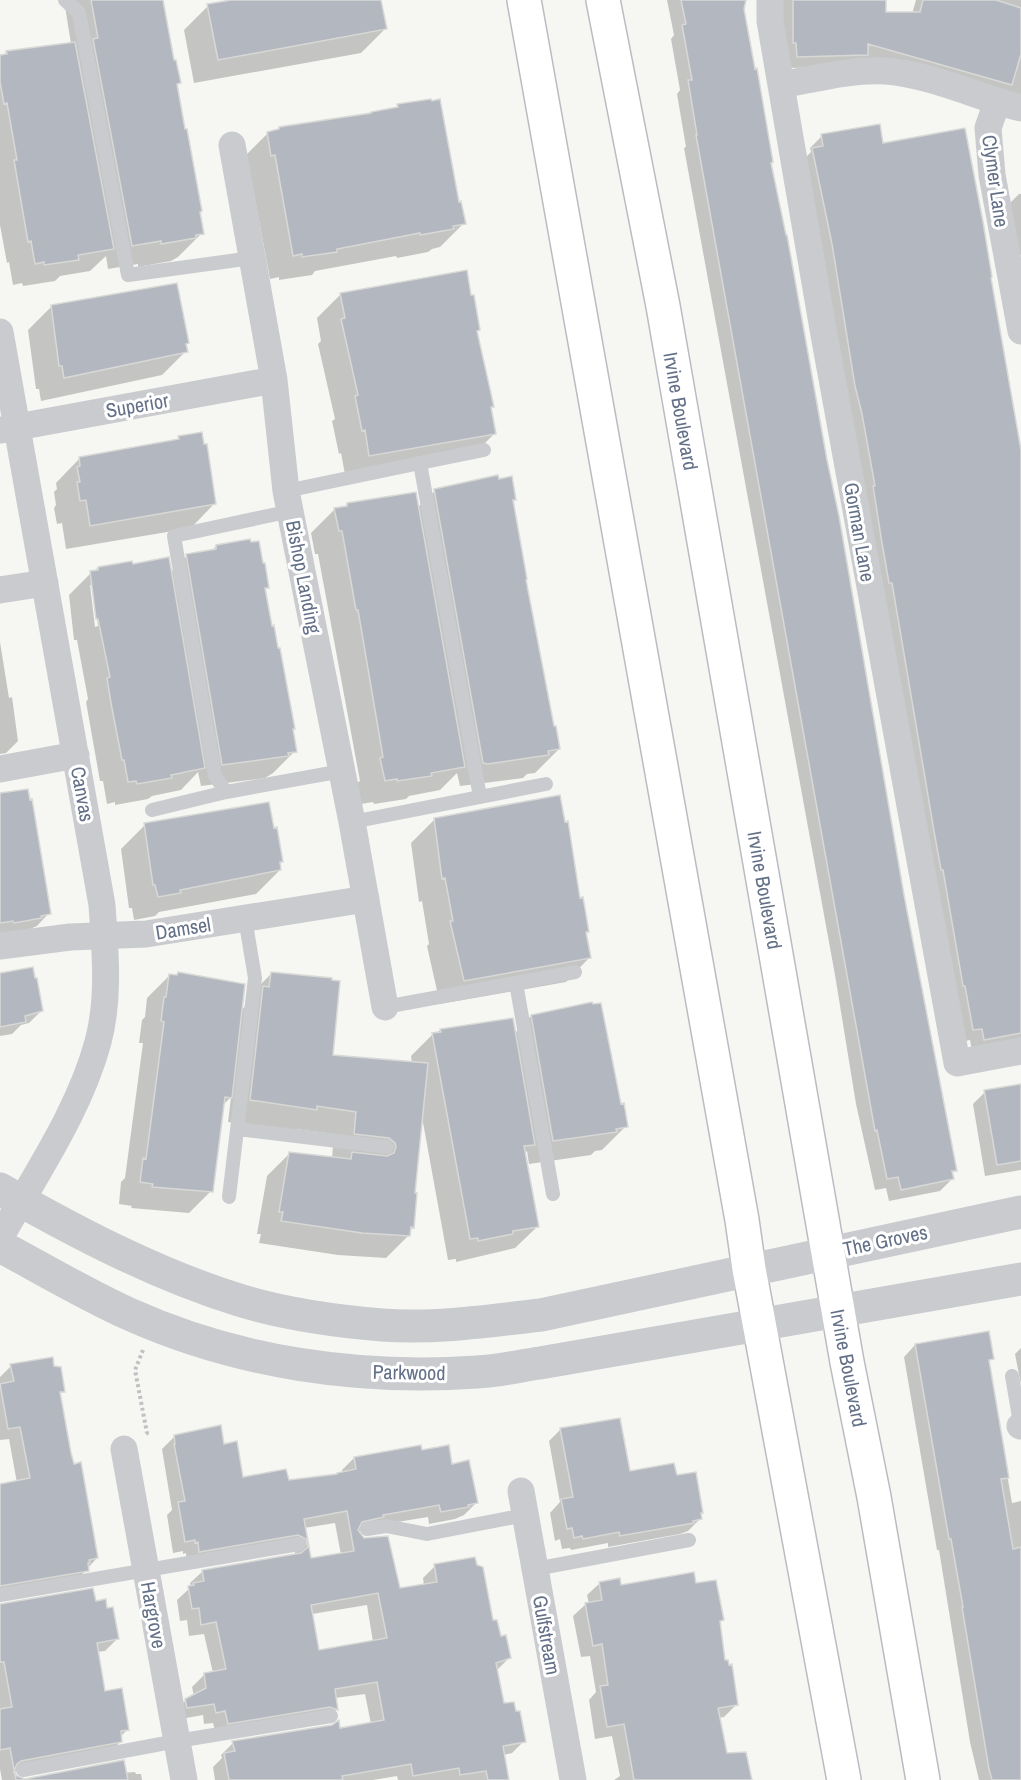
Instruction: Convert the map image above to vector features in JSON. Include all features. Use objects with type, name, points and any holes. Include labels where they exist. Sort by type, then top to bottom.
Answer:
[{"type":"main road","points":[[524,0],[749,1269],[844,1780]]},
{"type":"main road","name":"Irvine Boulevard","points":[[603,0],[663,306],[838,1311],[874,1497],[924,1780]]},
{"type":"street","name":"Gorman Lane","points":[[770,0],[770,21],[830,370],[957,1063],[1021,1051]]},
{"type":"street","points":[[781,85],[857,71],[887,71],[927,80],[1009,105]]},
{"type":"street","name":"Clymer Lane","points":[[1009,105],[988,128],[992,175],[1021,331]]},
{"type":"street","name":"Bishop Landing","points":[[232,145],[274,380],[289,501],[352,822],[385,1007]]},
{"type":"street","name":"Canvas","points":[[0,332],[9,429],[45,583],[102,905],[106,984],[98,1041],[79,1095],[52,1147],[10,1195],[0,1238]]},
{"type":"street","name":"Superior","points":[[9,429],[274,380]]},
{"type":"street","points":[[0,590],[45,583]]},
{"type":"street","points":[[0,769],[76,755]]},
{"type":"street","name":"Damsel","points":[[0,946],[70,938],[146,934],[366,899]]},
{"type":"street","points":[[10,1195],[181,1280],[241,1301],[303,1314],[384,1325],[467,1324],[541,1314],[749,1269]]},
{"type":"street","name":"The Groves","points":[[749,1269],[1021,1212]]},
{"type":"street","name":"Parkwood","points":[[0,1246],[76,1288],[152,1323],[208,1344],[293,1364],[387,1374],[478,1372],[838,1311]]},
{"type":"street","points":[[838,1311],[1021,1280]]},
{"type":"street","name":"Hargrove","points":[[124,1449],[184,1780]]},
{"type":"street","name":"Gulfstream","points":[[523,1503],[573,1780]]},
{"type":"lane","points":[[65,0],[79,13],[128,275],[252,258]]},
{"type":"lane","points":[[226,792],[215,776],[174,536],[420,463],[484,450]]},
{"type":"lane","points":[[420,463],[480,797]]},
{"type":"lane","points":[[152,810],[226,792],[342,771]]},
{"type":"lane","points":[[352,822],[546,784]]},
{"type":"lane","points":[[229,1197],[255,978],[245,918]]},
{"type":"lane","points":[[385,1007],[575,972]]},
{"type":"lane","points":[[516,983],[553,1194]]},
{"type":"lane","points":[[237,1129],[387,1147]]},
{"type":"lane","points":[[1012,1376],[1021,1428]]},
{"type":"lane","points":[[367,1529],[386,1526],[427,1534],[523,1503]]},
{"type":"lane","points":[[535,1569],[689,1539]]},
{"type":"lane","points":[[0,1595],[299,1544]]},
{"type":"lane","points":[[23,1770],[177,1741],[331,1716]]},
{"type":"path","points":[[124,1449],[147,1433],[135,1370],[152,1323]]},
{"type":"building","points":[[91,0],[163,0],[174,60],[176,60],[181,83],[177,84],[202,211],[200,212],[204,234],[196,235],[196,238],[132,246],[93,39],[98,38]]},
{"type":"building","points":[[231,0],[381,0],[387,29],[218,60],[207,4]]},
{"type":"building","points":[[681,0],[746,0],[744,9],[755,69],[757,68],[773,162],[771,163],[787,235],[839,516],[904,895],[957,1171],[952,1171],[954,1179],[901,1190],[898,1177],[887,1179],[877,1130],[875,1131],[696,135],[688,80],[692,80],[682,25],[686,24]]},
{"type":"building","points":[[793,0],[886,0],[886,12],[920,12],[923,0],[996,0],[1021,8],[1021,54],[1012,85],[868,44],[868,55],[797,57],[796,43],[793,43]]},
{"type":"building","points":[[75,42],[114,249],[78,255],[79,260],[44,265],[44,262],[35,264],[31,241],[28,242],[7,103],[4,104],[0,82],[0,55],[7,54],[6,51]]},
{"type":"building","points":[[431,99],[432,101],[440,99],[459,202],[461,201],[466,224],[453,226],[454,229],[337,249],[337,252],[302,257],[302,254],[293,256],[275,155],[271,156],[267,132],[279,129],[279,127],[371,113],[398,107],[397,104]]},
{"type":"building","points":[[880,124],[883,143],[965,128],[1021,450],[1021,1033],[984,1040],[982,1029],[973,1030],[965,986],[963,986],[892,583],[889,583],[873,486],[875,486],[855,386],[832,244],[812,148],[823,146],[821,134]]},
{"type":"building","points":[[467,270],[471,295],[474,295],[480,330],[477,331],[494,407],[491,407],[496,434],[369,456],[365,430],[362,431],[355,396],[358,395],[341,319],[345,318],[340,293]]},
{"type":"building","points":[[177,283],[189,343],[186,344],[188,352],[64,378],[62,366],[59,366],[51,305]]},
{"type":"building","points":[[202,432],[204,444],[207,444],[216,504],[90,526],[86,500],[80,501],[77,482],[80,482],[77,467],[80,466],[79,457],[179,439],[178,436]]},
{"type":"building","points":[[498,475],[499,479],[512,476],[516,500],[513,500],[526,580],[560,749],[548,751],[549,755],[488,764],[483,763],[434,489]]},
{"type":"building","points":[[416,492],[465,767],[431,773],[432,776],[385,781],[358,610],[356,610],[342,531],[339,531],[334,508],[347,506],[347,503]]},
{"type":"building","points":[[250,539],[251,542],[259,541],[263,563],[265,563],[269,588],[265,588],[272,626],[274,625],[278,648],[280,648],[297,752],[288,753],[289,756],[222,765],[186,554],[216,549],[216,545]]},
{"type":"building","points":[[169,557],[205,768],[171,775],[172,778],[137,784],[136,781],[128,782],[124,760],[122,760],[107,678],[110,677],[98,619],[96,619],[90,571],[98,570],[98,567],[132,561],[133,564]]},
{"type":"building","points":[[28,789],[30,800],[32,799],[51,914],[14,923],[13,921],[0,923],[0,793]]},
{"type":"building","points":[[560,795],[565,822],[568,821],[580,898],[583,897],[591,958],[464,981],[450,921],[453,921],[445,878],[442,879],[434,818]]},
{"type":"building","points":[[269,802],[274,828],[277,827],[283,862],[280,862],[281,870],[180,890],[181,893],[158,897],[155,885],[153,885],[144,823]]},
{"type":"building","points":[[33,967],[43,1011],[25,1016],[26,1022],[0,1027],[0,973]]},
{"type":"building","points":[[178,972],[245,984],[232,1098],[225,1097],[213,1192],[152,1187],[153,1184],[140,1182],[143,1158],[146,1159],[164,1022],[161,1021],[164,997],[166,997],[169,974],[177,975]]},
{"type":"building","points":[[271,972],[332,978],[332,980],[340,981],[333,1055],[428,1063],[415,1193],[417,1193],[414,1228],[411,1227],[410,1236],[362,1233],[281,1221],[283,1212],[279,1212],[289,1152],[351,1159],[352,1152],[387,1156],[394,1153],[396,1147],[389,1138],[354,1134],[356,1112],[317,1106],[317,1110],[250,1100],[263,986],[269,987]]},
{"type":"building","points":[[592,1002],[593,1004],[601,1003],[621,1104],[624,1103],[628,1127],[616,1129],[617,1132],[553,1141],[531,1015]]},
{"type":"building","points":[[513,1018],[535,1145],[524,1146],[539,1227],[513,1231],[513,1234],[478,1241],[478,1238],[470,1239],[432,1033],[441,1032],[440,1029]]},
{"type":"building","points":[[1021,1084],[1021,1161],[997,1165],[984,1090]]},
{"type":"building","points":[[989,1331],[994,1359],[989,1360],[1009,1478],[1001,1479],[1013,1549],[1021,1547],[1021,1780],[992,1780],[989,1769],[963,1607],[915,1344]]},
{"type":"building","points":[[53,1357],[54,1366],[61,1367],[65,1392],[60,1392],[71,1453],[74,1464],[81,1462],[98,1558],[89,1560],[89,1571],[0,1586],[0,1484],[30,1478],[20,1427],[8,1429],[0,1384],[14,1381],[10,1364]]},
{"type":"building","points":[[620,1418],[630,1471],[674,1463],[677,1475],[696,1472],[702,1519],[693,1521],[694,1523],[620,1536],[619,1532],[583,1539],[582,1536],[574,1538],[572,1528],[567,1529],[561,1499],[573,1497],[560,1428]]},
{"type":"building","points":[[221,1425],[224,1444],[237,1441],[243,1477],[286,1469],[289,1480],[337,1474],[356,1469],[354,1457],[421,1445],[422,1450],[449,1445],[452,1464],[469,1460],[478,1503],[441,1512],[439,1505],[383,1515],[384,1517],[362,1522],[358,1530],[364,1538],[388,1536],[400,1588],[437,1582],[434,1564],[475,1557],[477,1565],[483,1567],[493,1620],[497,1620],[501,1636],[506,1635],[511,1658],[496,1663],[504,1703],[514,1702],[516,1711],[520,1711],[526,1742],[503,1746],[509,1780],[488,1780],[486,1771],[460,1775],[459,1768],[413,1776],[411,1764],[342,1776],[343,1780],[229,1780],[224,1753],[235,1751],[232,1741],[332,1725],[339,1720],[340,1728],[384,1720],[377,1682],[335,1689],[338,1710],[330,1707],[228,1724],[225,1711],[216,1713],[214,1704],[187,1708],[185,1699],[206,1688],[204,1673],[226,1669],[216,1622],[201,1625],[199,1608],[192,1609],[188,1586],[204,1581],[202,1570],[301,1553],[308,1547],[306,1539],[298,1535],[199,1552],[198,1542],[195,1543],[195,1540],[185,1542],[178,1502],[185,1501],[174,1435]],"holes":[[[347,1511],[354,1551],[311,1558],[304,1519]],[[378,1593],[387,1638],[319,1650],[311,1605]]]},
{"type":"building","points":[[694,1572],[696,1583],[716,1580],[724,1620],[720,1621],[725,1660],[728,1660],[729,1665],[732,1664],[738,1705],[718,1708],[727,1753],[746,1752],[752,1780],[634,1780],[624,1724],[607,1727],[600,1686],[608,1685],[602,1644],[593,1646],[585,1603],[602,1600],[599,1582],[620,1578],[621,1585]]},
{"type":"building","points":[[93,1588],[96,1601],[106,1599],[107,1608],[113,1607],[119,1639],[97,1643],[105,1691],[122,1688],[129,1730],[121,1731],[122,1742],[21,1761],[14,1770],[10,1748],[0,1750],[0,1709],[12,1707],[4,1662],[0,1662],[0,1604]]},
{"type":"building","points":[[124,1760],[128,1780],[16,1780],[14,1772],[25,1779]]}]
